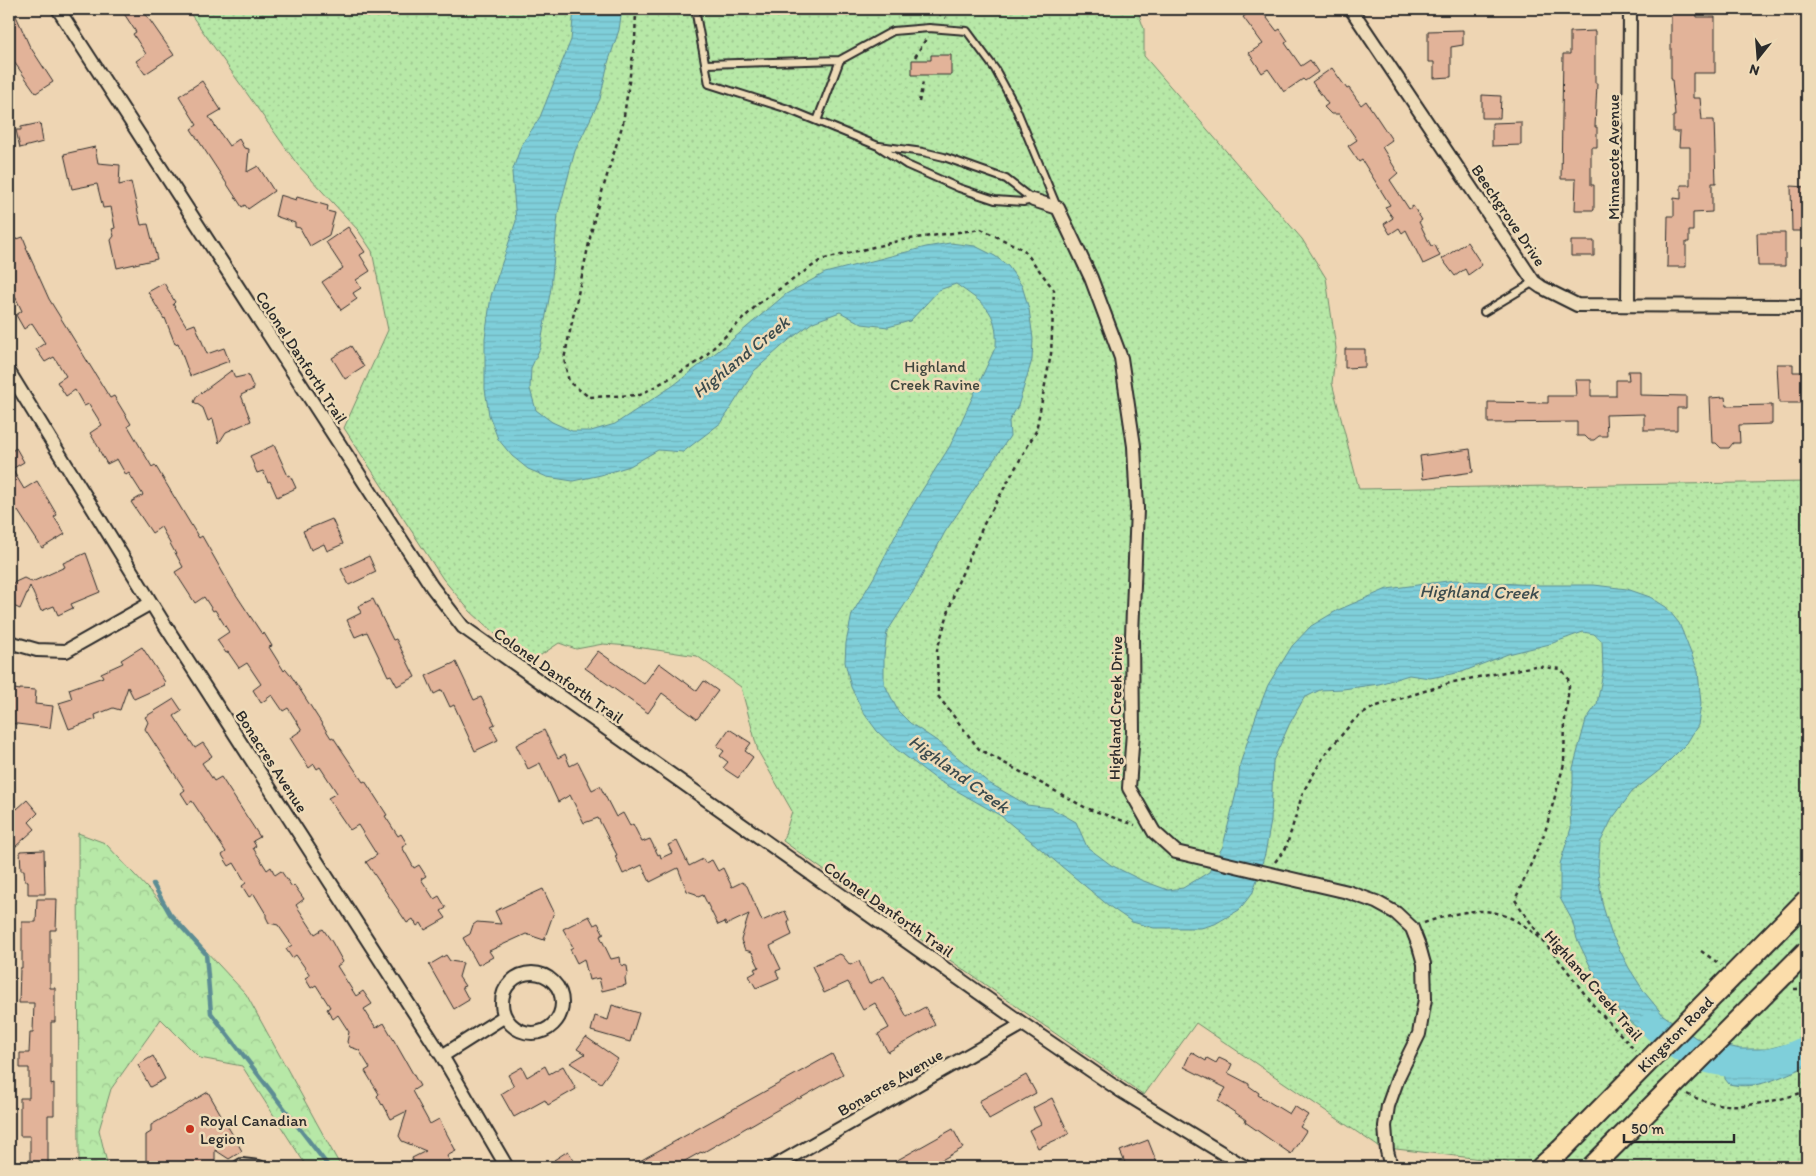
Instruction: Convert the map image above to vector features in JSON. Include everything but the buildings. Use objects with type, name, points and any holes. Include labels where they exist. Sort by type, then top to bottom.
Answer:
[{"type":"main road","name":"Kingston Road","points":[[1542,1167],[1561,1150],[1807,900]]},
{"type":"main road","points":[[1592,1167],[1807,951]]},
{"type":"street","name":"Colonel Danforth Trail","points":[[58,9],[432,587],[463,627],[1120,1091],[1245,1167]]},
{"type":"street","name":"Beechgrove Drive","points":[[1351,9],[1534,282],[1541,287],[1577,305],[1807,306]]},
{"type":"street","name":"Minnacote Avenue","points":[[1628,305],[1630,9]]},
{"type":"street","points":[[1033,200],[1058,208]]},
{"type":"street","name":"Highland Creek Drive","points":[[1058,208],[1092,278],[1121,358],[1134,446],[1137,509],[1132,635],[1133,732],[1129,788],[1154,832],[1176,852],[1348,892],[1376,902],[1396,913],[1412,928],[1424,964],[1426,999],[1419,1034],[1398,1075],[1388,1106],[1386,1126],[1387,1151],[1391,1167]]},
{"type":"street","name":"Bonacres Avenue","points":[[9,372],[152,603],[442,1056],[507,1167]]},
{"type":"street","points":[[9,642],[37,650],[66,651],[152,603]]},
{"type":"street","points":[[522,974],[542,974],[557,986],[562,1005],[554,1023],[546,1029],[538,1032],[528,1032],[511,1024],[505,1016],[502,1006],[503,996],[506,987],[513,979],[522,974]]},
{"type":"street","points":[[442,1056],[505,1016]]},
{"type":"street","name":"Bonacres Avenue","points":[[773,1167],[1023,1024]]},
{"type":"street","points":[[239,1167],[242,1165],[259,1167]]},
{"type":"lane","points":[[695,9],[709,84],[785,108],[878,146],[907,165],[959,188],[1004,202],[1033,200]]},
{"type":"lane","points":[[706,64],[840,60],[893,31],[929,28],[967,31],[995,69],[1015,106],[1058,208]]},
{"type":"lane","points":[[817,121],[840,60]]},
{"type":"lane","points":[[878,146],[944,157],[1006,179],[1033,200]]},
{"type":"lane","points":[[1484,312],[1534,282]]},
{"type":"path","points":[[636,9],[635,41],[623,123],[595,215],[564,359],[568,382],[589,397],[640,396],[700,361],[758,304],[821,260],[902,240],[981,228],[1024,250],[1054,290],[1051,354],[1036,431],[984,524],[956,588],[937,650],[938,696],[979,749],[1086,808],[1154,832]]},
{"type":"path","points":[[915,57],[927,37],[929,28]]},
{"type":"path","points":[[919,102],[922,82]]},
{"type":"path","points":[[1267,873],[1286,848],[1303,792],[1324,756],[1355,719],[1374,707],[1453,682],[1535,666],[1560,669],[1568,678],[1569,687],[1564,719],[1564,764],[1545,832],[1515,900],[1542,939]]},
{"type":"path","name":"Highland Creek Trail","points":[[1412,928],[1425,922],[1476,911],[1488,912],[1515,921],[1542,939],[1590,1001],[1637,1053]]},
{"type":"path","points":[[1680,1090],[1697,1098],[1736,1106],[1752,1106],[1807,1092]]},
{"type":"green space","name":"Highland Creek Ravine","points":[[187,9],[1137,9],[1144,29],[1144,56],[1302,239],[1326,278],[1336,348],[1332,383],[1359,489],[1807,482],[1807,1167],[1517,1167],[1507,1162],[1379,1147],[1196,1023],[1144,1095],[783,841],[792,811],[758,751],[741,687],[697,656],[630,646],[603,644],[576,649],[559,643],[532,661],[494,633],[470,611],[443,579],[344,428],[388,330],[372,251],[358,230],[297,164]]},
{"type":"green space","points":[[78,833],[105,843],[246,994],[341,1167],[307,1167],[242,1066],[200,1058],[161,1019],[111,1089],[99,1130],[108,1167],[79,1167]]},
{"type":"water","points":[[574,9],[622,9],[619,30],[608,63],[600,99],[575,151],[558,214],[551,288],[540,348],[531,368],[530,389],[536,410],[552,422],[572,431],[591,431],[615,424],[674,385],[727,344],[786,294],[825,273],[926,247],[950,243],[975,246],[995,256],[1008,266],[1022,286],[1029,309],[1033,339],[1032,360],[1018,406],[1009,421],[1010,436],[945,532],[916,587],[887,632],[884,656],[884,683],[898,711],[910,723],[940,743],[989,783],[1027,805],[1051,808],[1076,822],[1087,847],[1111,865],[1141,880],[1168,890],[1183,888],[1209,872],[1223,846],[1238,785],[1240,764],[1268,685],[1292,646],[1311,626],[1338,610],[1387,589],[1455,580],[1532,585],[1594,585],[1627,589],[1650,597],[1666,607],[1679,623],[1698,671],[1701,704],[1698,725],[1687,743],[1661,769],[1632,792],[1612,819],[1600,843],[1598,870],[1602,903],[1611,933],[1629,968],[1645,993],[1663,1015],[1696,1038],[1740,1049],[1767,1049],[1807,1039],[1807,1066],[1759,1084],[1739,1086],[1729,1084],[1725,1079],[1724,1068],[1712,1057],[1685,1046],[1658,1045],[1623,1016],[1609,1000],[1599,984],[1577,939],[1572,920],[1560,898],[1560,864],[1571,828],[1573,768],[1586,720],[1597,704],[1603,672],[1602,641],[1594,634],[1583,632],[1550,644],[1508,654],[1462,672],[1430,678],[1409,675],[1379,684],[1320,690],[1304,698],[1289,725],[1273,761],[1271,821],[1265,854],[1253,892],[1239,910],[1215,924],[1201,928],[1154,928],[1132,922],[1109,906],[1001,816],[936,779],[896,749],[877,731],[863,712],[851,687],[845,662],[846,643],[852,614],[874,577],[904,519],[950,446],[996,346],[996,334],[991,315],[981,303],[956,284],[939,290],[910,321],[888,327],[862,324],[840,312],[813,322],[754,371],[722,422],[683,452],[658,450],[630,466],[573,481],[547,477],[528,469],[512,456],[498,439],[489,415],[485,389],[485,338],[491,296],[516,221],[512,172],[521,146],[540,117],[571,40]]},
{"type":"waterway","points":[[153,884],[170,914],[206,954],[211,1013],[329,1167]]},
{"type":"waterway","name":"Highland Creek","points":[[1652,1025],[1685,1051],[1699,1057],[1731,1064],[1763,1063],[1778,1060],[1807,1048]]},
{"type":"place","name":"Royal Canadian Legion","points":[[190,1129]]}]
